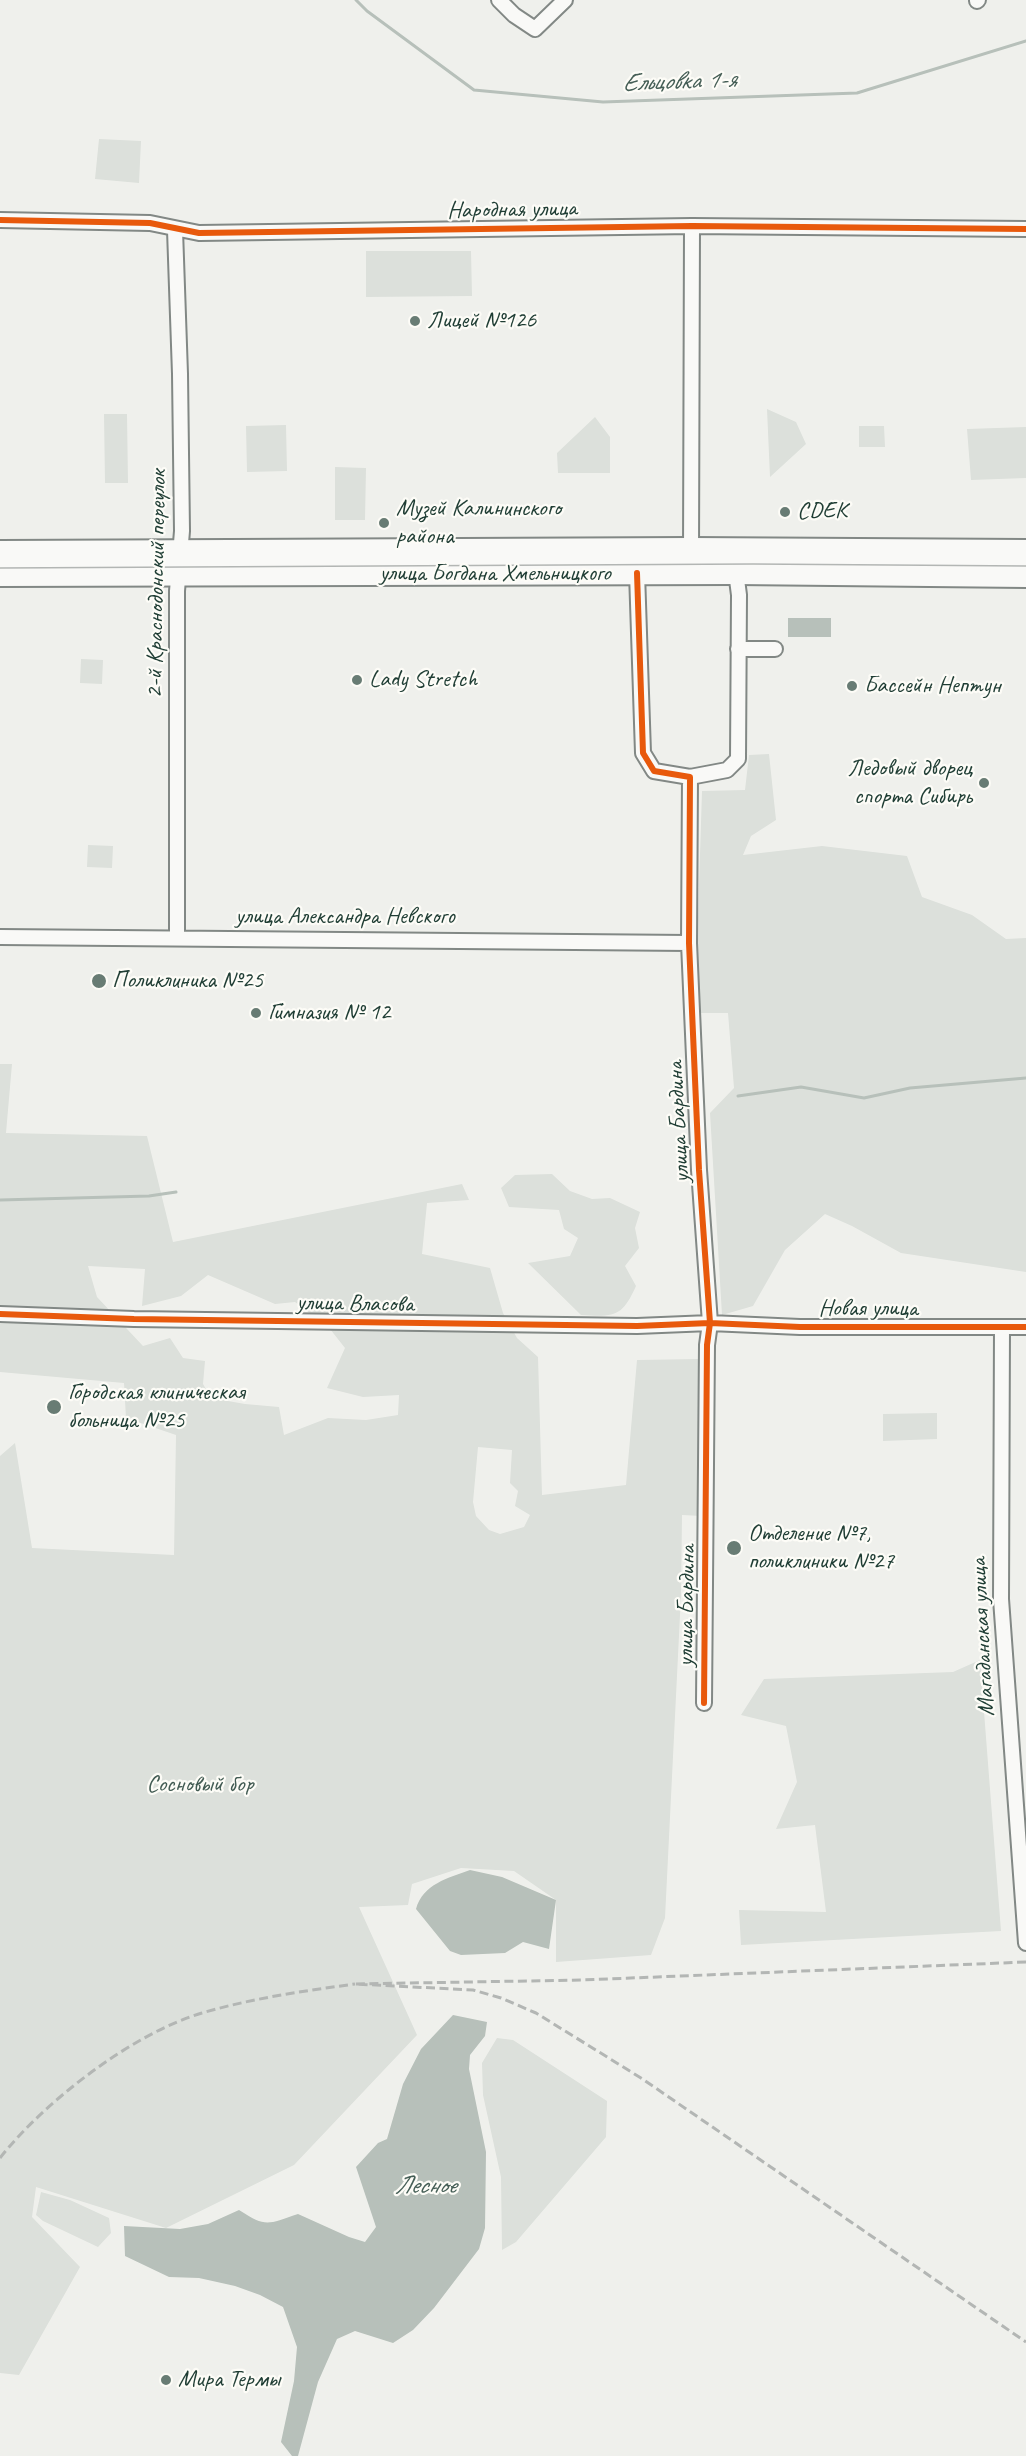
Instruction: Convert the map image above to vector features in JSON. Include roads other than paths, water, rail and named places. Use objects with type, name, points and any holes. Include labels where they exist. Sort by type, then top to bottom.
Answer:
[{"type":"highway","name":"улица Богдана Хмельницкого","points":[[0,552],[179,563],[637,573],[691,561],[736,572],[1026,575]]},
{"type":"highway","name":"улица Богдана Хмельницкого","points":[[0,574],[179,563],[691,561],[1026,552]]},
{"type":"street","points":[[499,0],[514,15],[535,29],[566,0]]},
{"type":"street","name":"Народная улица","points":[[0,220],[150,223],[175,230],[199,233],[692,226],[1026,230]]},
{"type":"street","points":[[691,561],[692,226]]},
{"type":"street","name":"2-й Краснодонский переулок","points":[[175,230],[182,531],[179,563],[177,938]]},
{"type":"street","points":[[637,573],[643,753],[654,771],[690,777],[727,771],[738,759],[736,572]]},
{"type":"street","points":[[738,649],[775,649]]},
{"type":"street","name":"улица Бардина","points":[[690,777],[689,943],[699,1170],[710,1323],[706,1345],[704,1703]]},
{"type":"street","name":"улица Александра Невского","points":[[0,937],[689,943]]},
{"type":"street","name":"улица Власова","points":[[0,1314],[134,1319],[637,1326],[710,1323]]},
{"type":"street","name":"Новая улица","points":[[710,1323],[800,1327],[1026,1327]]},
{"type":"street","name":"Магаданская улица","points":[[1002,1328],[1001,1599],[1026,1943]]},
{"type":"water","points":[[788,618],[831,618],[831,637],[788,637]]},
{"type":"water","points":[[470,1870],[502,1877],[556,1900],[549,1949],[523,1942],[505,1953],[461,1955],[450,1951],[416,1909],[419,1900],[430,1888],[445,1879]]},
{"type":"water","name":"Лесное","points":[[453,2015],[487,2022],[485,2036],[470,2055],[469,2069],[486,2152],[485,2228],[479,2249],[434,2308],[413,2330],[393,2343],[355,2331],[337,2339],[318,2382],[298,2456],[292,2456],[281,2442],[294,2381],[297,2347],[283,2307],[235,2286],[199,2278],[169,2277],[125,2256],[124,2226],[180,2229],[208,2224],[239,2210],[262,2222],[273,2222],[298,2214],[365,2242],[376,2227],[356,2167],[378,2143],[387,2139],[403,2084],[421,2049]]},
{"type":"waterway","name":"Ельцовка 1-я","points":[[356,0],[367,11],[474,90],[603,102],[857,93],[1026,41]]},
{"type":"waterway","points":[[738,1096],[801,1087],[864,1098],[910,1088],[1026,1078]]},
{"type":"waterway","points":[[0,1200],[149,1196],[176,1192]]},
{"type":"tram line","points":[[0,568],[753,564],[1026,566]]},
{"type":"railway","points":[[1026,1962],[582,1980],[355,1984],[473,1990],[501,1998],[536,2013],[641,2078],[1026,2342]]},
{"type":"railway","points":[[0,2158],[18,2137],[65,2093],[119,2053],[148,2036],[202,2013],[240,2003],[355,1984]]},
{"type":"place","name":"Лицей №126","points":[[415,321]]},
{"type":"place","name":"CDEK","points":[[785,512]]},
{"type":"place","name":"Музей Калининского района","points":[[384,523]]},
{"type":"place","name":"Lady Stretch","points":[[357,680]]},
{"type":"place","name":"Бассейн Нептун","points":[[852,686]]},
{"type":"place","name":"Ледовый дворец спорта Сибирь","points":[[984,783]]},
{"type":"place","name":"Поликлиника №25","points":[[99,981]]},
{"type":"place","name":"Гимназия № 12","points":[[256,1013]]},
{"type":"place","name":"Городская клиническая больница №25","points":[[54,1407]]},
{"type":"place","name":"Отделение №7, поликлиники №27","points":[[734,1548]]},
{"type":"place","name":"Мира Термы","points":[[166,2380]]},
{"type":"park label","name":"Сосновый бор","points":[[200,1785]]}]
